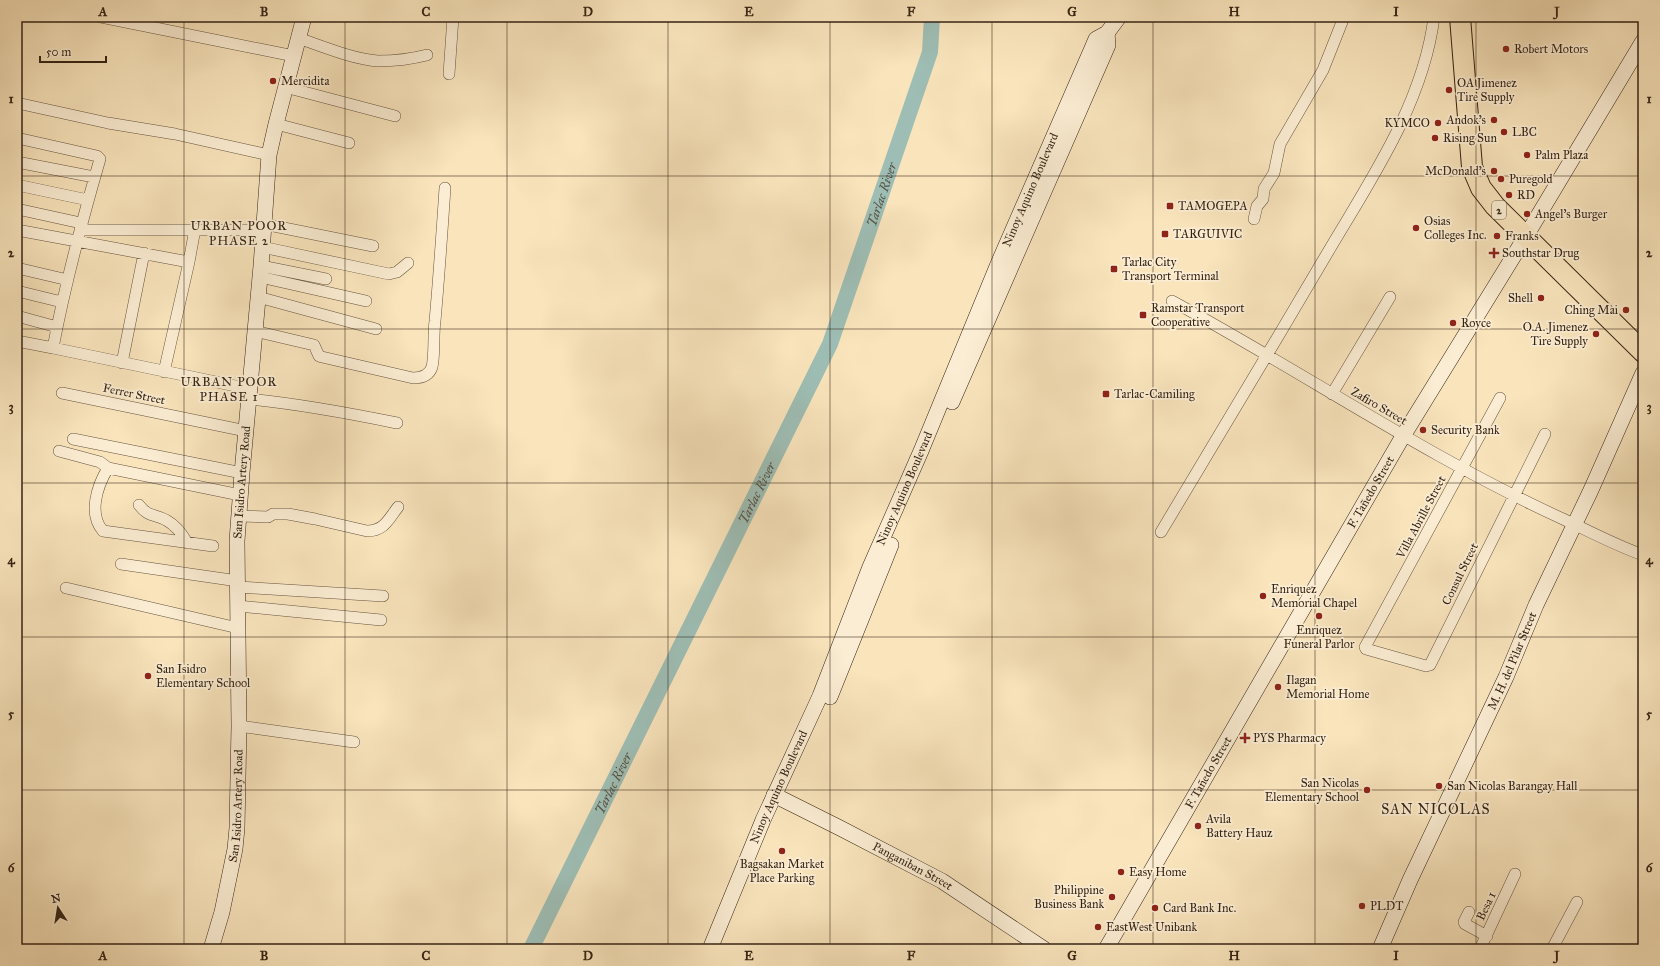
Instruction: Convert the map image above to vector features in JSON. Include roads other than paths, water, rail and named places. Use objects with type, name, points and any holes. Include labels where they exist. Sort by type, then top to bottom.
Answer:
[{"type":"highway","name":"2","points":[[1460,17],[1473,172],[1481,188],[1495,206],[1643,352]]},
{"type":"main road","name":"San Isidro Artery Road","points":[[211,949],[222,912],[235,849],[238,798],[239,726],[237,541],[269,155],[285,87],[304,17]]},
{"type":"main road","name":"Ninoy Aquino Boulevard","points":[[719,949],[870,568],[921,451],[970,330],[1096,39],[1107,33],[1119,17]]},
{"type":"main road","name":"F. Tañedo Street","points":[[1106,949],[1403,436],[1526,236],[1643,41]]},
{"type":"main road","name":"M. H. del Pilar Street","points":[[1380,949],[1410,880],[1506,677],[1536,605],[1575,524],[1643,373]]},
{"type":"main road","name":"Ninoy Aquino Boulevard","points":[[710,949],[779,797]]},
{"type":"main road","name":"Panganiban Street","points":[[779,797],[942,881],[1044,949]]},
{"type":"street","points":[[101,17],[294,56]]},
{"type":"street","points":[[449,74],[452,17]]},
{"type":"street","points":[[1254,219],[1258,206],[1263,199],[1264,189],[1274,172],[1280,144],[1323,70],[1344,17]]},
{"type":"street","points":[[1161,532],[1267,356],[1389,147],[1418,85],[1432,37],[1434,17]]},
{"type":"street","points":[[298,38],[337,51],[377,60],[412,58],[427,55]]},
{"type":"street","points":[[285,87],[395,116]]},
{"type":"street","points":[[17,103],[108,123],[175,134],[269,155]]},
{"type":"street","points":[[276,124],[349,143]]},
{"type":"street","points":[[17,138],[97,156],[100,159],[62,302],[53,348]]},
{"type":"street","points":[[17,162],[94,177]]},
{"type":"street","points":[[17,185],[88,200]]},
{"type":"street","points":[[255,331],[314,345],[319,356],[322,357],[413,378],[422,378],[432,368],[440,278],[444,188]]},
{"type":"street","points":[[17,209],[81,226],[131,231],[263,227],[373,246]]},
{"type":"street","points":[[164,372],[195,229]]},
{"type":"street","points":[[17,230],[189,262]]},
{"type":"street","points":[[262,246],[390,274],[397,272],[408,263]]},
{"type":"street","points":[[122,363],[144,253]]},
{"type":"street","points":[[17,268],[68,280]]},
{"type":"street","points":[[260,272],[326,279]]},
{"type":"street","points":[[260,272],[366,301]]},
{"type":"street","points":[[17,291],[62,302]]},
{"type":"street","points":[[258,297],[376,329]]},
{"type":"street","points":[[1332,394],[1390,297]]},
{"type":"street","name":"Zafiro Street","points":[[1172,301],[1403,436],[1513,496],[1607,540],[1643,555]]},
{"type":"street","points":[[17,316],[57,327]]},
{"type":"street","points":[[17,341],[164,372],[250,394],[333,412],[397,423]]},
{"type":"street","name":"Ferrer Street","points":[[62,393],[246,431]]},
{"type":"street","name":"Villa Abrille Street","points":[[1365,649],[1500,398]]},
{"type":"street","name":"Consul Street","points":[[1365,649],[1426,666],[1430,665],[1545,434]]},
{"type":"street","points":[[73,438],[242,473]]},
{"type":"street","points":[[59,450],[100,462],[108,468],[240,495]]},
{"type":"street","points":[[108,468],[100,483],[95,506],[95,513],[99,526],[103,531],[213,546]]},
{"type":"street","points":[[139,505],[148,514],[165,520],[174,526],[183,535],[187,543]]},
{"type":"street","points":[[240,516],[268,517],[273,514],[288,514],[367,531],[374,531],[381,529],[398,508]]},
{"type":"street","points":[[121,564],[238,584],[383,596]]},
{"type":"street","points":[[66,588],[238,628]]},
{"type":"street","points":[[238,606],[381,620]]},
{"type":"street","points":[[239,726],[354,742]]},
{"type":"street","name":"Besa 1","points":[[1480,949],[1515,874]]},
{"type":"street","points":[[1552,949],[1577,902]]},
{"type":"street","points":[[1468,912],[1464,922],[1465,924],[1487,936]]},
{"type":"waterway","name":"Tarlac River","points":[[531,949],[830,344],[930,52],[932,17]]},
{"type":"place","name":"Robert Motors","points":[[1506,49]]},
{"type":"place","name":"Mercidita","points":[[273,81]]},
{"type":"place","name":"OA Jimenez Tire Supply","points":[[1449,90]]},
{"type":"place","name":"Andok's","points":[[1494,120]]},
{"type":"place","name":"KYMCO","points":[[1438,123]]},
{"type":"place","name":"LBC","points":[[1504,132]]},
{"type":"place","name":"Rising Sun","points":[[1435,138]]},
{"type":"place","name":"Palm Plaza","points":[[1527,155]]},
{"type":"place","name":"McDonald's","points":[[1494,171]]},
{"type":"place","name":"Puregold","points":[[1501,179]]},
{"type":"place","name":"RD","points":[[1509,195]]},
{"type":"place","name":"TAMOGEPA","points":[[1170,206]]},
{"type":"place","name":"Angel's Burger","points":[[1527,214]]},
{"type":"place","name":"Osias Colleges Inc.","points":[[1416,228]]},
{"type":"place","name":"TARGUIVIC","points":[[1165,234]]},
{"type":"place","name":"Franks","points":[[1497,236]]},
{"type":"place","name":"Southstar Drug","points":[[1494,253]]},
{"type":"place","name":"Tarlac City Transport Terminal","points":[[1114,269]]},
{"type":"place","name":"Shell","points":[[1541,298]]},
{"type":"place","name":"Ching Mai","points":[[1626,310]]},
{"type":"place","name":"Ramstar Transport Cooperative","points":[[1143,315]]},
{"type":"place","name":"Royce","points":[[1453,323]]},
{"type":"place","name":"O.A. Jimenez Tire Supply","points":[[1596,334]]},
{"type":"place","name":"Tarlac-Camiling","points":[[1106,394]]},
{"type":"place","name":"Security Bank","points":[[1423,430]]},
{"type":"place","name":"Enriquez Memorial Chapel","points":[[1263,596]]},
{"type":"place","name":"Enriquez Funeral Parlor","points":[[1319,616]]},
{"type":"place","name":"San Isidro Elementary School","points":[[148,676]]},
{"type":"place","name":"Ilagan Memorial Home","points":[[1278,687]]},
{"type":"place","name":"PYS Pharmacy","points":[[1245,738]]},
{"type":"place","name":"San Nicolas Barangay Hall","points":[[1439,786]]},
{"type":"place","name":"San Nicolas Elementary School","points":[[1367,790]]},
{"type":"place","name":"Avila Battery Hauz","points":[[1198,826]]},
{"type":"place","name":"Bagsakan Market Place Parking","points":[[782,851]]},
{"type":"place","name":"Easy Home","points":[[1121,872]]},
{"type":"place","name":"Philippine Business Bank","points":[[1112,897]]},
{"type":"place","name":"PLDT","points":[[1362,906]]},
{"type":"place","name":"Card Bank Inc.","points":[[1155,908]]},
{"type":"place","name":"EastWest Unibank","points":[[1098,927]]},
{"type":"district","name":"URBAN POOR PHASE 2","points":[[239,232]]},
{"type":"district","name":"URBAN POOR PHASE 1","points":[[229,388]]},
{"type":"district","name":"SAN NICOLAS","points":[[1436,809]]}]
